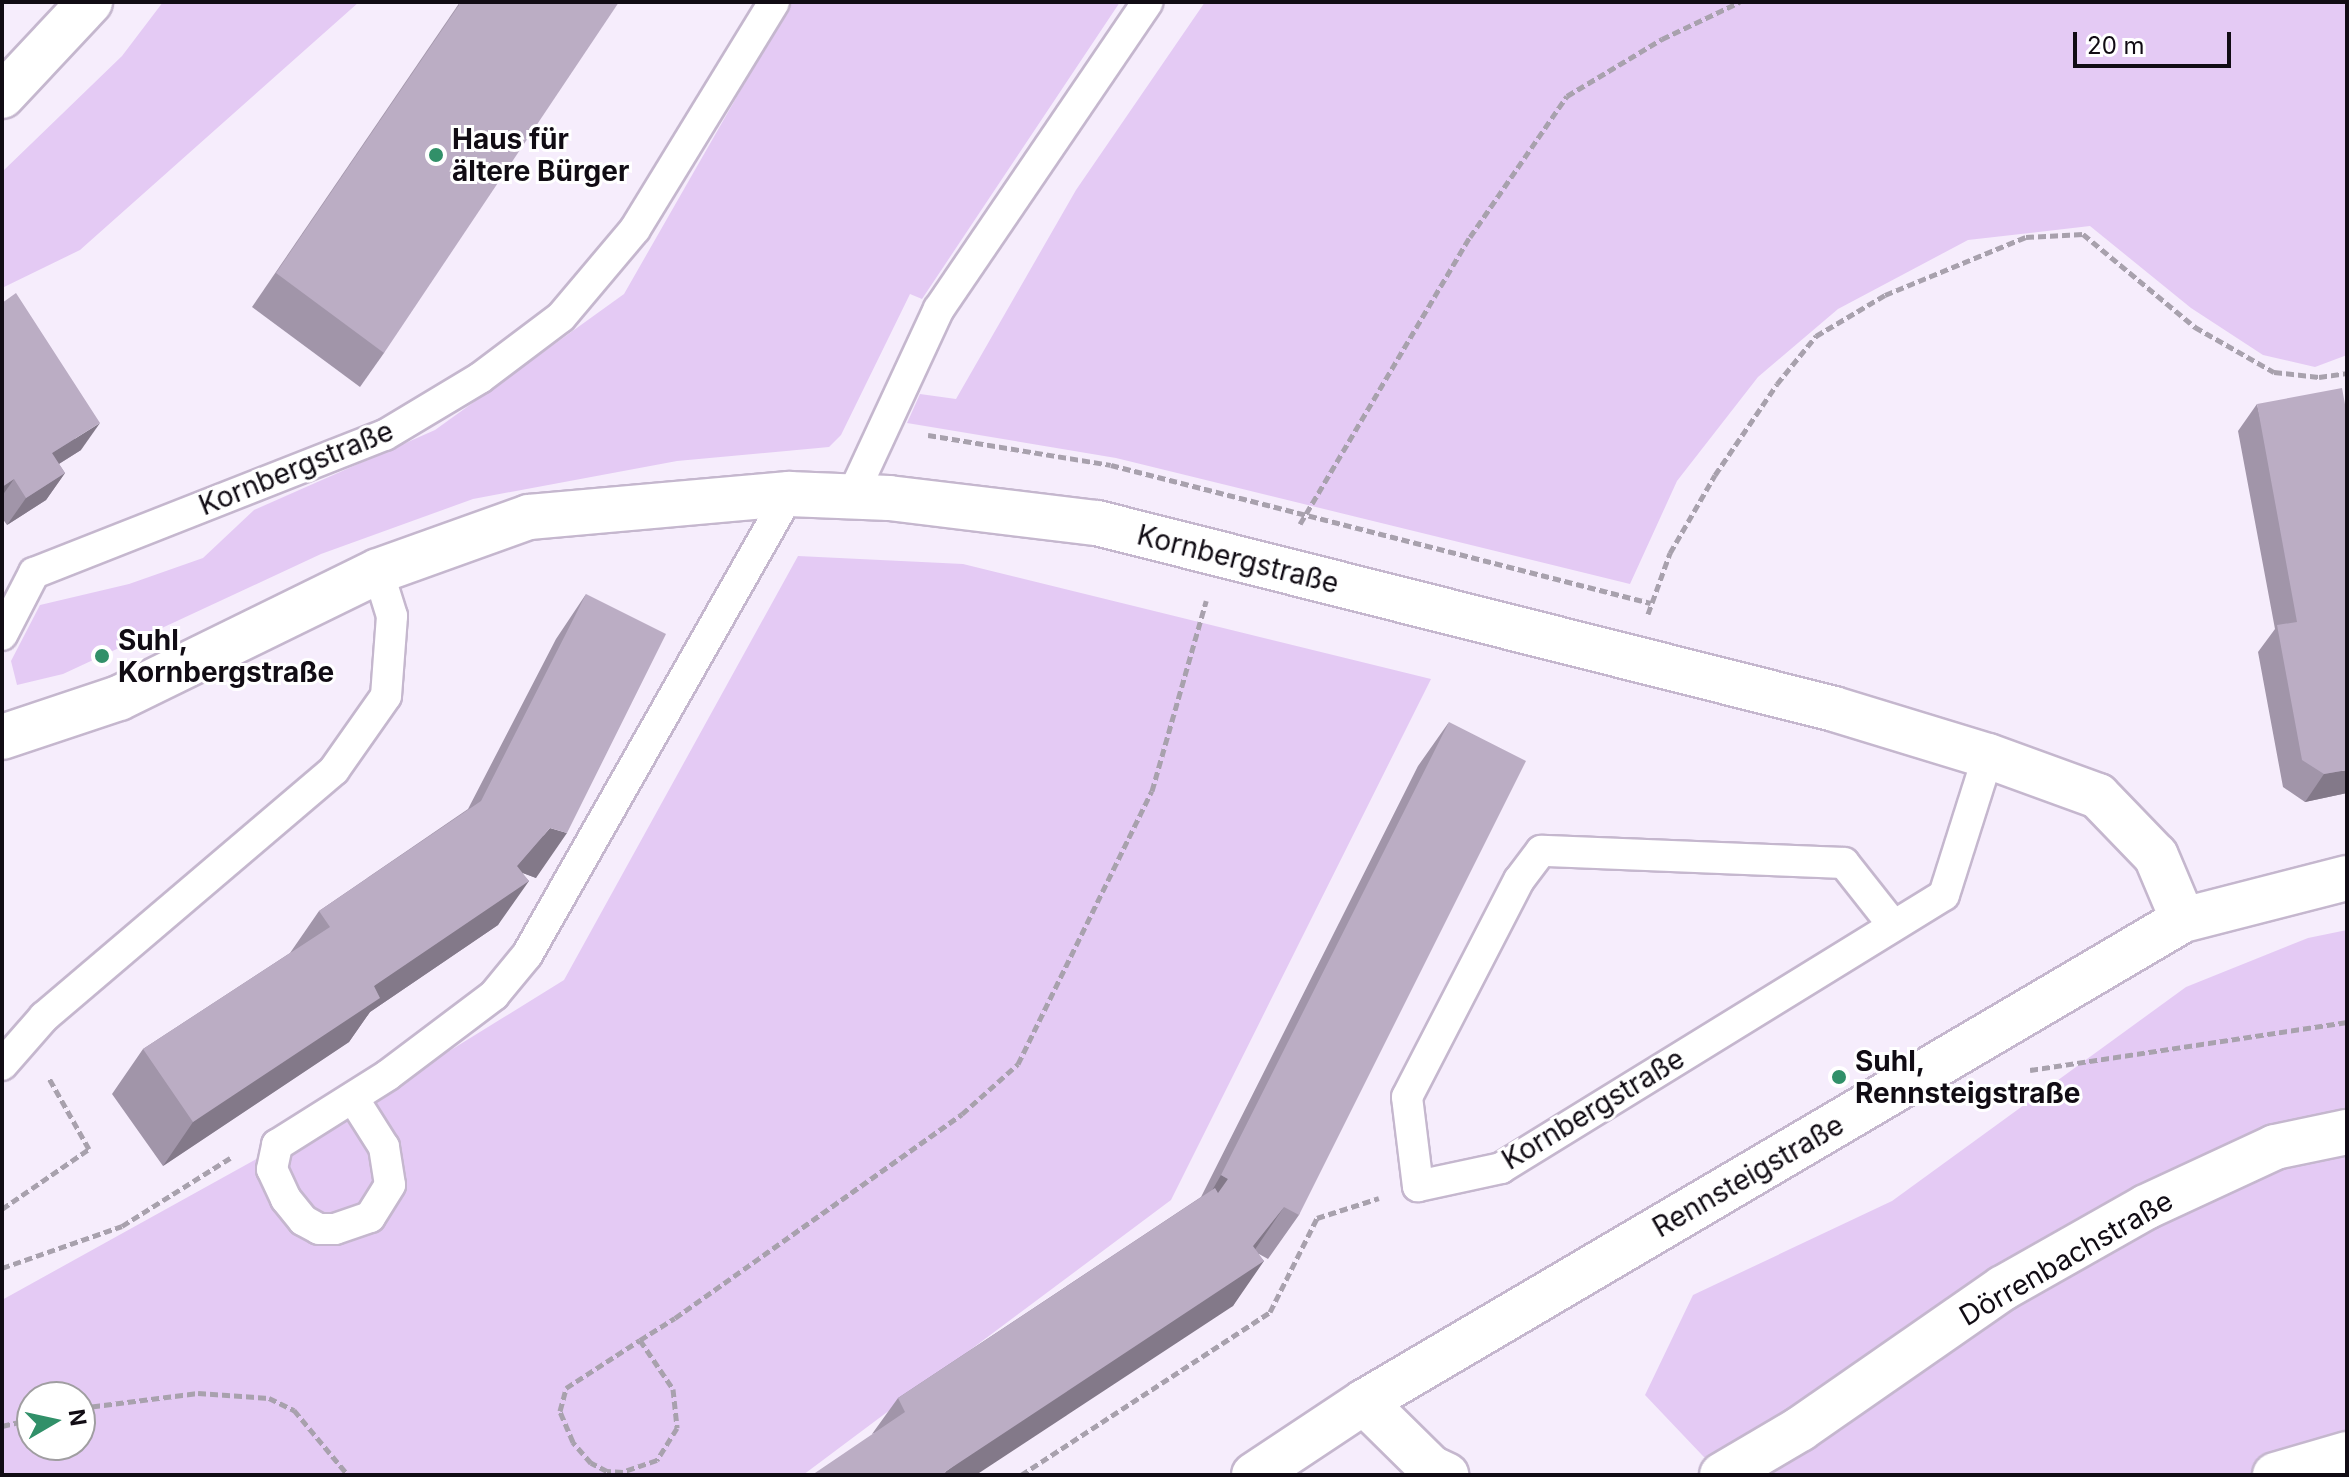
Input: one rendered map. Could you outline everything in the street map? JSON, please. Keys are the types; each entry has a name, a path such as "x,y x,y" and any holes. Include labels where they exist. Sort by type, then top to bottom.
{"street":[{"path":"2,96 90,2"},
{"name":"Kornbergstraße","path":"2,737 119,698 378,571 529,517 789,494 852,496 1097,523 1834,709 1988,756 2098,796 2156,856 2183,920"},
{"name":"Rennsteigstraße","path":"1254,1475 1364,1402 2183,920 2347,878"},
{"name":"Dörrenbachstraße","path":"1722,1475 1800,1429 2003,1288 2146,1207 2275,1147 2347,1132"},
{"path":"1364,1402 1431,1468 1446,1475"},
{"path":"2275,1475 2347,1454"}],"lane":[{"name":"Kornbergstraße","path":"2,635 34,573 385,435 480,378 561,317 635,229 774,2"},
{"path":"852,496 939,309 1148,2"},
{"path":"353,1098 374,1126 390,1167 390,1185 370,1217 335,1229 303,1220 272,1169 277,1145 353,1098 494,995 527,955 789,494"},
{"path":"2,1065 44,1017 334,770 386,696 392,616 378,571"},
{"name":"Kornbergstraße","path":"1418,1186 1501,1168 1944,895 1988,756"},
{"path":"1418,1186 1407,1097 1519,880 1541,851 1844,863 1893,925"}],"path":[{"path":"1285,571 1303,513 1470,237 1567,96 1662,39 1740,2"},
{"path":"1633,659 1670,553 1715,475 1777,384 1816,336 1885,295 2026,237 2083,234 2195,327 2274,372 2319,377 2347,373"},
{"path":"884,431 956,437 1111,465 1651,603"},
{"path":"640,1340 673,1389 677,1428 657,1460 623,1472 607,1471 591,1463 573,1442 560,1411 566,1388 640,1340 962,1114 1018,1064 1152,791 1220,554"},
{"path":"1993,1034 2027,1071 2347,1022"},
{"path":"2,1209 89,1149 49,1083 51,1071"},
{"path":"2,1268 122,1226 235,1155 277,1145"},
{"path":"1021,1475 1270,1312 1317,1218 1418,1186"},
{"path":"96,1406 198,1393 269,1398 294,1410 348,1475"}],"shaded area":[{"path":"163,2 359,2 80,250 2,288 2,172 122,56"},
{"path":"791,2 1120,2 922,299 910,294 841,435 829,447 677,461 473,499 321,554 63,674 17,685 11,661 40,605 129,584 203,558 254,510 435,430 624,294"},
{"path":"1205,2 2347,2 2347,355 2315,367 2263,355 2191,308 2090,226 1968,240 1838,309 1758,377 1677,481 1630,584 1116,458 907,423 920,394 956,399 1076,190"},
{"path":"798,556 963,564 1431,679 1171,1200 803,1475 2,1475 2,1300 433,1061 564,980"},
{"path":"2347,930 2347,1475 1721,1475 1645,1395 1693,1295 1892,1201 2186,987 2308,938"}],"building":[{"name":"Haus für ältere Bürger","path":"461,2 619,2 384,353 276,273"},
{"path":"16,293 100,423 52,453 65,473 26,498 14,479 2,487 2,303"},
{"path":"2342,388 2347,415 2347,770 2324,774 2302,760 2277,625 2297,622 2257,404"},
{"path":"586,594 666,634 567,833 550,828 517,866 529,881 374,986 380,998 193,1122 143,1049 330,927 319,911 481,801"},
{"path":"1449,722 1526,761 1299,1215 1284,1207 1253,1246 1264,1261 945,1472 947,1475 812,1475 905,1412 898,1398 1215,1188 1218,1193 1228,1179 1221,1175"}],"place":[{"name":"Haus für ältere Bürger","path":"436,155"},
{"name":"Suhl, Kornbergstraße","path":"102,656"},
{"name":"Suhl, Rennsteigstraße","path":"1839,1077"}]}
